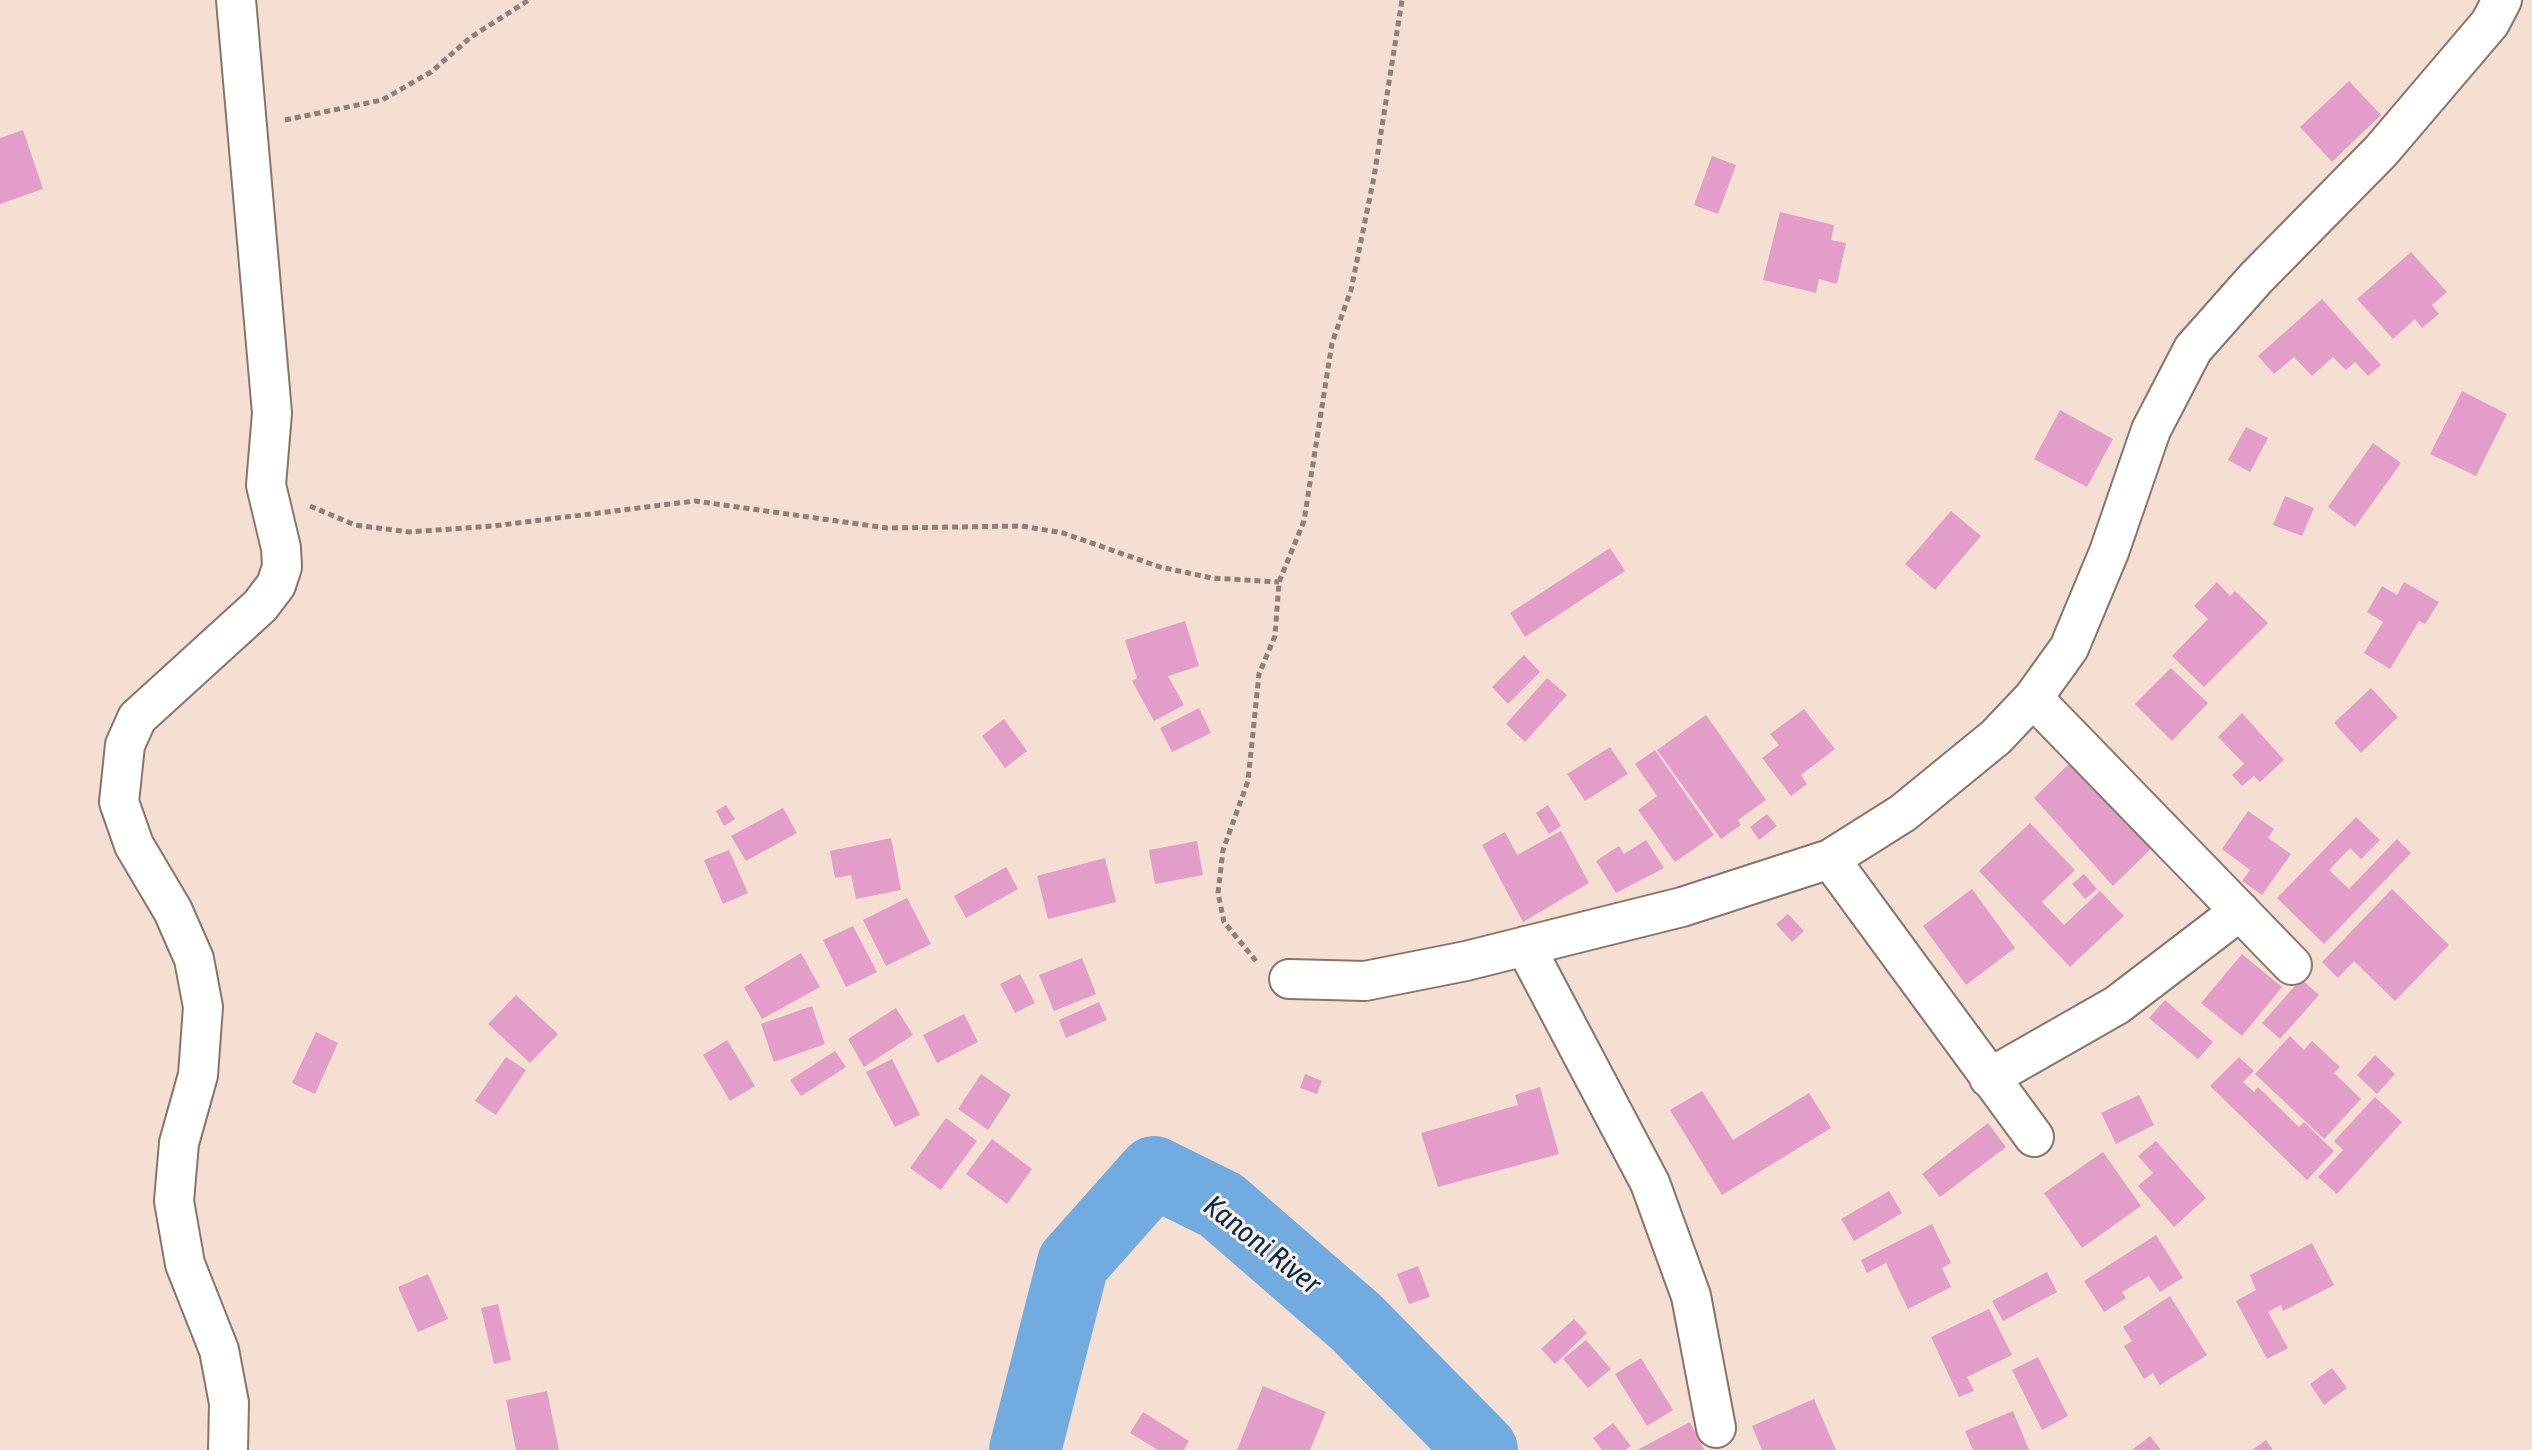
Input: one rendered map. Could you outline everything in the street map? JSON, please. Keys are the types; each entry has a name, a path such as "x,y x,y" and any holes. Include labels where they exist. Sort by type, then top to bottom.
{"street":[{"path":"228,1450 229,1403 219,1350 185,1264 174,1201 179,1143 198,1075 201,995 194,959 173,911 134,845 119,802 125,745 137,718 260,606 276,585 282,567 281,548 266,485 272,413 236,0"},
{"path":"1289,979 1365,981 1682,907 1830,859 1903,813 1996,737 2033,698 2069,648 2109,552 2151,430 2193,349 2256,278 2381,151 2490,23 2502,0"},
{"path":"2033,698 2292,965"},
{"path":"1830,859 2034,1137"},
{"path":"1989,1078 2117,1005 2240,911"},
{"path":"1525,946 1650,1183 1691,1296 1716,1428"}],"path":[{"path":"249,128 382,100 431,72 471,37 529,0"},
{"path":"1289,979 1251,958 1224,922 1218,893 1223,850 1248,781 1259,674 1275,636 1279,582 1304,521 1332,343 1351,290 1374,177 1402,0"},
{"path":"266,485 355,525 409,532 493,526 695,501 887,528 1022,526 1063,533 1160,567 1212,578 1279,582"}],"building":[{"path":"2349,81 2381,115 2332,162 2300,127"},
{"path":"23,130 43,189 0,204 0,138"},
{"path":"1712,156 1736,165 1718,214 1694,205"},
{"path":"1780,212 1834,225 1831,240 1846,243 1837,284 1819,279 1816,293 1763,280"},
{"path":"2411,252 2447,292 2432,305 2439,314 2422,328 2415,319 2393,339 2357,299"},
{"path":"2322,299 2381,365 2368,376 2355,362 2346,370 2333,357 2312,376 2294,357 2274,374 2258,356"},
{"path":"2462,391 2507,414 2476,476 2430,454"},
{"path":"2060,410 2113,439 2087,487 2034,459"},
{"path":"2246,427 2268,438 2250,472 2228,460"},
{"path":"2373,443 2401,463 2355,527 2328,507"},
{"path":"2285,496 2314,508 2302,536 2273,525"},
{"path":"1951,511 1981,536 1935,590 1905,564"},
{"path":"1610,548 1625,571 1525,637 1510,613"},
{"path":"2217,582 2230,596 2235,591 2268,623 2204,687 2172,656 2208,619 2194,606"},
{"path":"2404,582 2439,602 2425,624 2419,621 2390,669 2364,653 2383,622 2367,612 2382,586 2397,595"},
{"path":"1185,621 1199,666 1168,676 1184,705 1154,721 1132,681 1137,678 1125,640"},
{"path":"1524,655 1540,672 1508,704 1492,687"},
{"path":"2171,668 2208,703 2172,741 2135,704"},
{"path":"1547,678 1567,695 1525,742 1506,724"},
{"path":"2371,688 2398,717 2361,753 2334,723"},
{"path":"1199,708 1211,733 1172,752 1160,728"},
{"path":"1804,709 1835,749 1801,775 1807,784 1791,796 1762,758 1779,745 1770,734"},
{"path":"2242,713 2284,760 2260,782 2254,776 2242,786 2232,775 2244,764 2218,737"},
{"path":"1706,715 1766,800 1738,820 1741,825 1721,839 1657,750"},
{"path":"1004,719 1027,751 1005,768 982,736"},
{"path":"1610,747 1628,774 1585,801 1567,774"},
{"path":"1655,750 1714,835 1675,862 1638,810 1657,796 1635,764"},
{"path":"2078,755 2160,840 2113,886 2034,798"},
{"path":"726,805 735,819 724,826 716,811"},
{"path":"1548,805 1561,826 1549,834 1536,813"},
{"path":"783,808 797,833 746,861 731,836"},
{"path":"2248,811 2274,829 2268,838 2291,854 2262,895 2242,881 2250,870 2222,849"},
{"path":"1767,814 1777,826 1759,840 1750,827"},
{"path":"2356,817 2380,840 2361,859 2350,848 2329,870 2349,889 2397,839 2411,853 2324,944 2277,898"},
{"path":"2030,823 2075,870 2042,902 2064,925 2100,891 2124,916 2070,967 1979,871"},
{"path":"1561,831 1589,883 1523,922 1482,845 1505,832 1517,855"},
{"path":"891,838 901,890 856,899 851,875 835,878 830,851"},
{"path":"1646,840 1664,868 1616,893 1596,861 1619,846 1624,854"},
{"path":"1197,841 1203,875 1155,884 1149,850"},
{"path":"729,850 748,893 723,904 704,860"},
{"path":"1105,858 1116,902 1048,919 1037,876"},
{"path":"1006,867 1018,889 966,918 954,896"},
{"path":"2084,874 2097,889 2085,899 2072,884"},
{"path":"1972,889 2015,948 1966,985 1923,926"},
{"path":"2392,889 2449,945 2395,1001 2354,961 2338,978 2322,962"},
{"path":"907,898 931,944 886,966 863,920"},
{"path":"1788,914 1804,931 1792,942 1776,924"},
{"path":"853,926 877,972 846,987 823,940"},
{"path":"801,953 820,987 762,1019 744,987"},
{"path":"2242,954 2282,987 2242,1036 2201,1003"},
{"path":"1082,958 1096,994 1054,1011 1039,975"},
{"path":"1020,974 1035,1003 1015,1013 1000,984"},
{"path":"2301,979 2319,995 2280,1039 2262,1023"},
{"path":"516,995 558,1034 530,1063 488,1024"},
{"path":"2165,1000 2213,1042 2198,1059 2149,1018"},
{"path":"1099,1002 1107,1020 1066,1038 1059,1020"},
{"path":"812,1006 825,1044 774,1062 761,1024"},
{"path":"896,1008 913,1035 864,1067 848,1039"},
{"path":"964,1014 978,1042 937,1063 923,1035"},
{"path":"316,1032 338,1043 315,1094 292,1083"},
{"path":"2290,1036 2304,1050 2312,1041 2340,1067 2334,1073 2361,1099 2324,1139 2255,1074"},
{"path":"727,1040 755,1086 730,1101 703,1055"},
{"path":"835,1051 846,1067 801,1096 790,1080"},
{"path":"2375,1055 2395,1074 2377,1094 2357,1075"},
{"path":"506,1057 526,1070 496,1115 475,1101"},
{"path":"2239,1057 2254,1071 2243,1082 2254,1092 2258,1087 2299,1127 2304,1122 2334,1151 2307,1180 2210,1086"},
{"path":"892,1059 920,1115 895,1127 866,1072"},
{"path":"981,1074 1011,1095 988,1130 958,1109"},
{"path":"1305,1074 1322,1081 1317,1094 1300,1088"},
{"path":"1540,1087 1559,1154 1438,1187 1421,1133 1518,1105 1515,1095"},
{"path":"1702,1091 1733,1140 1809,1093 1831,1128 1722,1195 1670,1110"},
{"path":"2139,1095 2154,1125 2116,1144 2101,1113"},
{"path":"2375,1097 2402,1122 2337,1194 2318,1177 2343,1150 2334,1141"},
{"path":"946,1118 977,1141 941,1190 910,1168"},
{"path":"1988,1123 2006,1147 1940,1197 1922,1174"},
{"path":"992,1139 1032,1169 1007,1204 966,1174"},
{"path":"2156,1141 2206,1198 2174,1227 2138,1186 2153,1173 2138,1156"},
{"path":"2103,1152 2141,1206 2082,1248 2044,1193"},
{"path":"1889,1191 1902,1213 1854,1241 1841,1219"},
{"path":"1932,1224 1951,1263 1942,1268 1951,1287 1908,1309 1886,1263 1867,1273 1861,1260"},
{"path":"2156,1235 2183,1278 2160,1292 2149,1276 2122,1292 2126,1298 2104,1312 2084,1281"},
{"path":"2312,1243 2334,1285 2283,1311 2281,1305 2268,1312 2288,1348 2267,1359 2236,1301 2256,1290 2250,1275"},
{"path":"1418,1266 1430,1297 1409,1304 1397,1274"},
{"path":"2047,1272 2057,1292 2003,1321 1992,1301"},
{"path":"428,1274 448,1319 418,1332 398,1287"},
{"path":"2170,1296 2207,1355 2160,1385 2153,1373 2144,1379 2124,1346 2132,1341 2123,1327"},
{"path":"498,1304 511,1360 494,1364 481,1308"},
{"path":"1989,1309 2012,1355 1967,1377 1974,1391 1959,1397 1931,1337"},
{"path":"1574,1319 1587,1333 1555,1364 1541,1349"},
{"path":"1586,1340 1611,1369 1588,1388 1563,1359"},
{"path":"2038,1357 2068,1416 2042,1430 2012,1370"},
{"path":"1641,1358 1673,1410 1647,1426 1615,1374"},
{"path":"2332,1368 2347,1388 2324,1405 2310,1384"},
{"path":"1263,1386 1326,1412 1310,1450 1237,1450"},
{"path":"547,1391 559,1450 516,1450 506,1400"},
{"path":"1814,1399 1836,1450 1762,1450 1752,1426"},
{"path":"2013,1411 2029,1450 1973,1450 1965,1431"},
{"path":"1143,1412 1189,1441 1184,1450 1158,1450 1130,1433"},
{"path":"1690,1422 1704,1450 1637,1450"},
{"path":"1613,1423 1631,1446 1625,1450 1602,1450 1593,1438"},
{"path":"2150,1436 2161,1450 2132,1450"},
{"path":"2266,1440 2273,1450 2252,1450"}],"waterway":[{"name":"Kanoni River","path":"1025,1450 1073,1263 1154,1172 1221,1205 1356,1322 1482,1450"}]}
